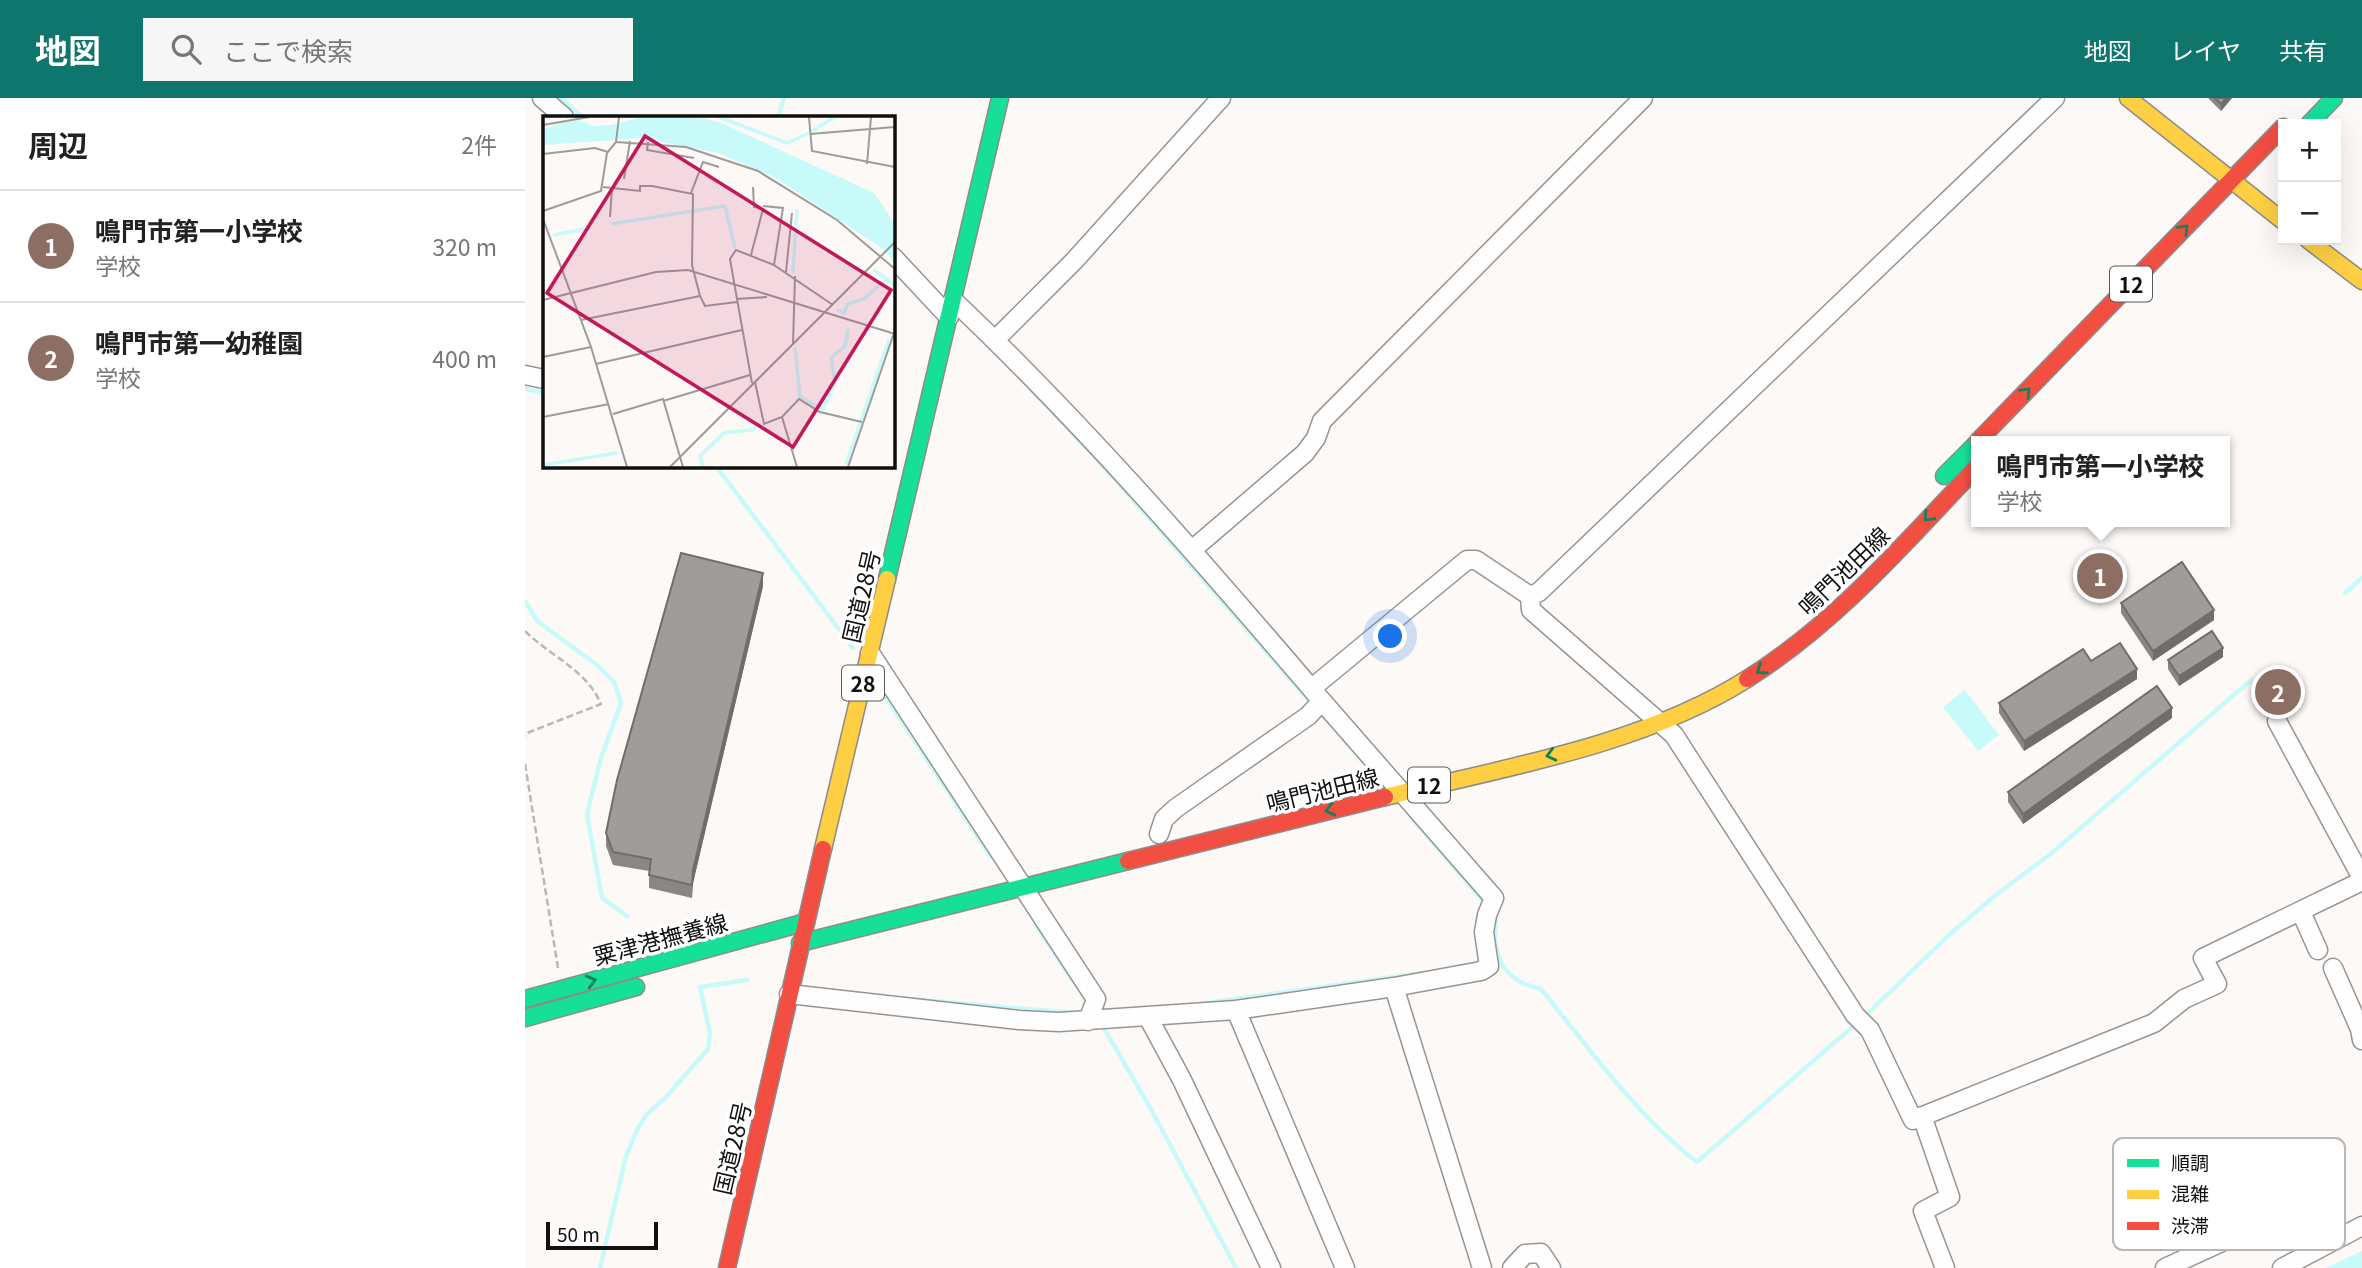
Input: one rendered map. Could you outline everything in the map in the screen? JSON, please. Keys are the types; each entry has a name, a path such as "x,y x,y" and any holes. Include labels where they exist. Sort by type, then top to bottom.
{"main road":[{"name":"国道28号","path":"727,1268 789,994 793,944 813,921 870,653 999,98"},
{"path":"2127,98 2236,191 2278,218"},
{"path":"2314,119 2334,98"},
{"name":"12","path":"1983,436 2236,191 2278,135"},
{"name":"12","path":"2236,191 2259,175"},
{"path":"2315,245 2362,281"},
{"name":"12","path":"1930,491 1971,448"},
{"name":"鳴門池田線","path":"1622,718 1655,712 1691,711 1745,681 1798,644 1857,591 1971,473"},
{"name":"鳴門池田線","path":"793,944 1605,742 1655,712"},
{"name":"粟津港撫養線","path":"525,999 813,921"},
{"name":"粟津港撫養線","path":"525,1018 656,982"}],"street":[{"path":"542,98 563,116"},
{"path":"1000,344 1221,98"},
{"path":"1192,550 1305,453 1316,438 1322,421 1643,98"},
{"path":"1530,596 1539,592 1667,471 2055,98"},
{"path":"789,994 1019,1020 1089,1020 1236,1010 1394,987 1481,971 1489,966 1484,932 1494,898 1388,777 1315,702 1192,550 1000,344 951,309 894,258"},
{"path":"525,375 543,379"},
{"path":"1159,834 1164,820 1176,808 1315,702 1467,560 1476,560 1530,596"},
{"path":"1530,596 1531,610 1655,712 1674,735 1855,1015 1870,1030 1913,1120 2154,1023 2184,999 2217,984 2203,958 2362,880 2277,721"},
{"path":"870,653 1096,999 1089,1020"},
{"path":"2301,912 2318,950"},
{"path":"2333,968 2360,1029 2362,1040"},
{"path":"1394,987 1482,1268"},
{"path":"1236,1010 1345,1268"},
{"path":"1148,1017 1182,1080 1271,1268"},
{"path":"1922,1116 1950,1197 1923,1211 1945,1268"},
{"path":"2345,1235 2362,1226"},
{"path":"2165,1268 2204,1250"},
{"path":"2282,1268 2316,1250"},
{"path":"1512,1268 1525,1254 1541,1252 1551,1268"}],"path":[{"path":"525,631 572,666 596,693 601,704 525,736"},
{"path":"525,764 562,989"}],"water":[{"path":"1965,690 1999,735 1978,751 1943,707"},
{"path":"2362,1251 2362,1268 2325,1268"}],"building":[{"path":"2215,98 2226,98 2221,104"},
{"path":"681,553 763,573 693,870 692,885 649,875 651,859 613,852 606,833 617,780"},
{"path":"2182,562 2214,610 2153,651 2121,603"},
{"path":"2212,631 2223,648 2179,676 2168,660"},
{"path":"2120,643 2137,669 2024,741 1999,703 2083,649 2091,661"},
{"path":"2157,686 2172,708 2023,814 2008,792"}],"waterway":[{"path":"561,98 581,116"},
{"path":"778,116 784,98"},
{"path":"525,389 543,393"},
{"path":"1032,390 1116,480 1313,705"},
{"path":"717,467 853,648"},
{"path":"2345,593 2362,578"},
{"path":"525,601 537,621 597,665 614,682 621,703 601,758 587,814 602,898 627,916"},
{"path":"1864,1017 1951,933 2053,852 2251,680"},
{"path":"878,685 991,857"},
{"path":"1319,711 1367,766"},
{"path":"1411,817 1485,903"},
{"path":"1493,913 1495,940 1503,967 1515,979 1541,989 1634,1103 1697,1162 1857,1023"},
{"path":"1035,924 1086,1000"},
{"path":"1199,1004 1423,973"},
{"path":"600,1268 626,1156 638,1128 646,1115 666,1097 708,1049 710,1033 700,987 747,980"},
{"path":"898,998 1074,1013"},
{"path":"1105,1030 1152,1111 1236,1268"}],"traffic: fast":[{"path":"887,579 1000,98"},
{"path":"2314,119 2334,98"},
{"path":"1944,476 1971,449"},
{"path":"800,943 1128,861"},
{"path":"525,999 806,922"},
{"path":"525,1018 636,987"}],"traffic: slow":[{"path":"2128,98 2278,217"},
{"path":"2315,245 2362,281"},
{"path":"823,849 887,579"},
{"path":"1385,797 1524,764 1618,738 1706,702 1747,679"}],"traffic: jam":[{"path":"1983,436 2278,132"},
{"path":"1747,679 1840,608 1971,473"},
{"path":"1128,861 1385,797"},
{"path":"727,1268 823,849"}],"place":[{"name":"鳴門市第一小学校","path":"2100,576"},
{"name":"鳴門市第一幼稚園","path":"2278,692"}]}
